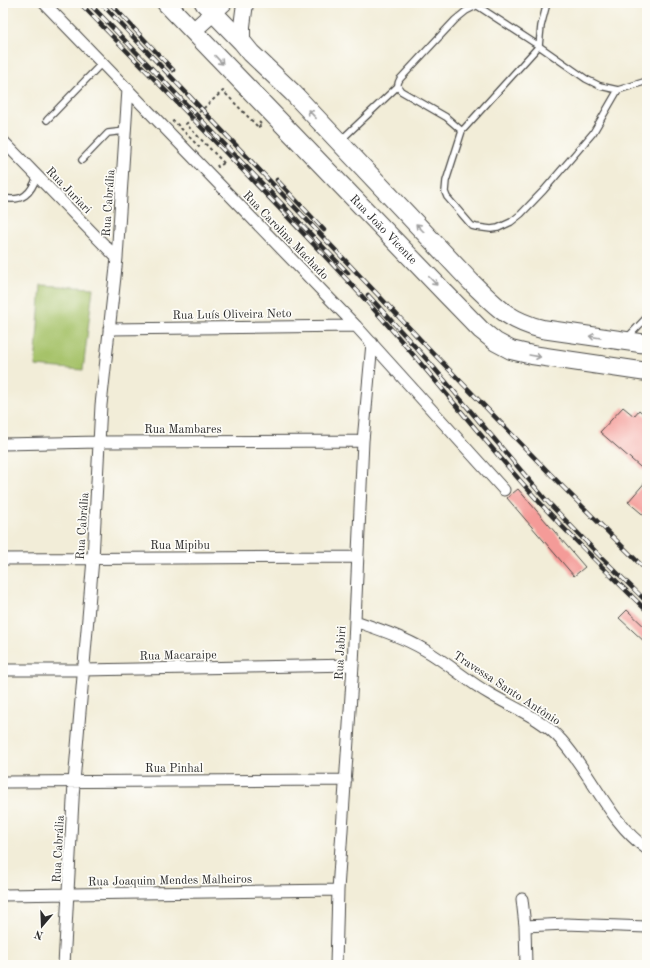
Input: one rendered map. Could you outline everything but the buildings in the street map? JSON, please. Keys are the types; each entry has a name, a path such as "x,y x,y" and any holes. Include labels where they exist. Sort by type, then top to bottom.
{"main road":[{"name":"Rua João Vicente","path":"166,3 481,330 496,342 512,350 532,355 647,372"},
{"path":"242,42 242,26 245,3"},
{"path":"193,31 214,6 251,53 293,93 338,143 471,282 502,312 527,325 542,329 647,344"},
{"path":"318,162 338,143"},
{"path":"447,295 471,282"},
{"path":"610,367 619,341"}],"street":[{"name":"Rua Carolina Machado","path":"44,3 356,326 504,490"},
{"name":"Rua Cabrália","path":"64,965 74,782 93,559 101,405 117,258 128,89"},
{"name":"Rua Juriari","path":"3,141 117,258"},
{"name":"Rua Luís Oliveira Neto","path":"109,329 356,326"},
{"name":"Rua Jabiri","path":"336,965 338,890 353,665 363,441 372,344"},
{"name":"Rua Mambares","path":"3,444 363,441"},
{"name":"Rua Mipibu","path":"3,559 358,557"},
{"name":"Travessa Santo Antônio","path":"355,621 425,650 489,694 543,724 560,737 575,755 606,804 621,824 647,849"},
{"name":"Rua Macaraipe","path":"3,670 353,665"},
{"name":"Rua Pinhal","path":"3,782 346,780"},
{"name":"Rua Joaquim Mendes Malheiros","path":"3,895 338,890"},
{"path":"522,899 525,926 526,965"},
{"path":"525,926 566,924 647,927"}],"lane":[{"path":"547,3 541,26 539,46 462,131 446,181 446,195 467,221 472,226 491,229 498,228 511,222 521,214 593,133 618,90"},
{"path":"338,143 397,87 400,79 455,20 466,10 479,4 586,79 600,86 618,90 647,81"},
{"path":"46,120 103,63"},
{"path":"397,87 401,91 446,117 462,131"},
{"path":"82,160 108,133 125,131"},
{"path":"3,198 19,198 27,195 33,187 37,176"},
{"path":"619,341 647,317"}],"path":[{"path":"224,163 186,124 223,91 258,127"}],"green space":[{"path":"41,285 93,288 83,370 35,366"}],"railway":[{"path":"80,3 327,258 407,347 495,452 541,504 647,611"},
{"path":"89,3 348,273"},
{"path":"101,3 435,355 647,571"},
{"path":"110,3 173,70"},
{"path":"277,180 324,230"},
{"path":"368,295 429,362 546,500 647,602"}]}
